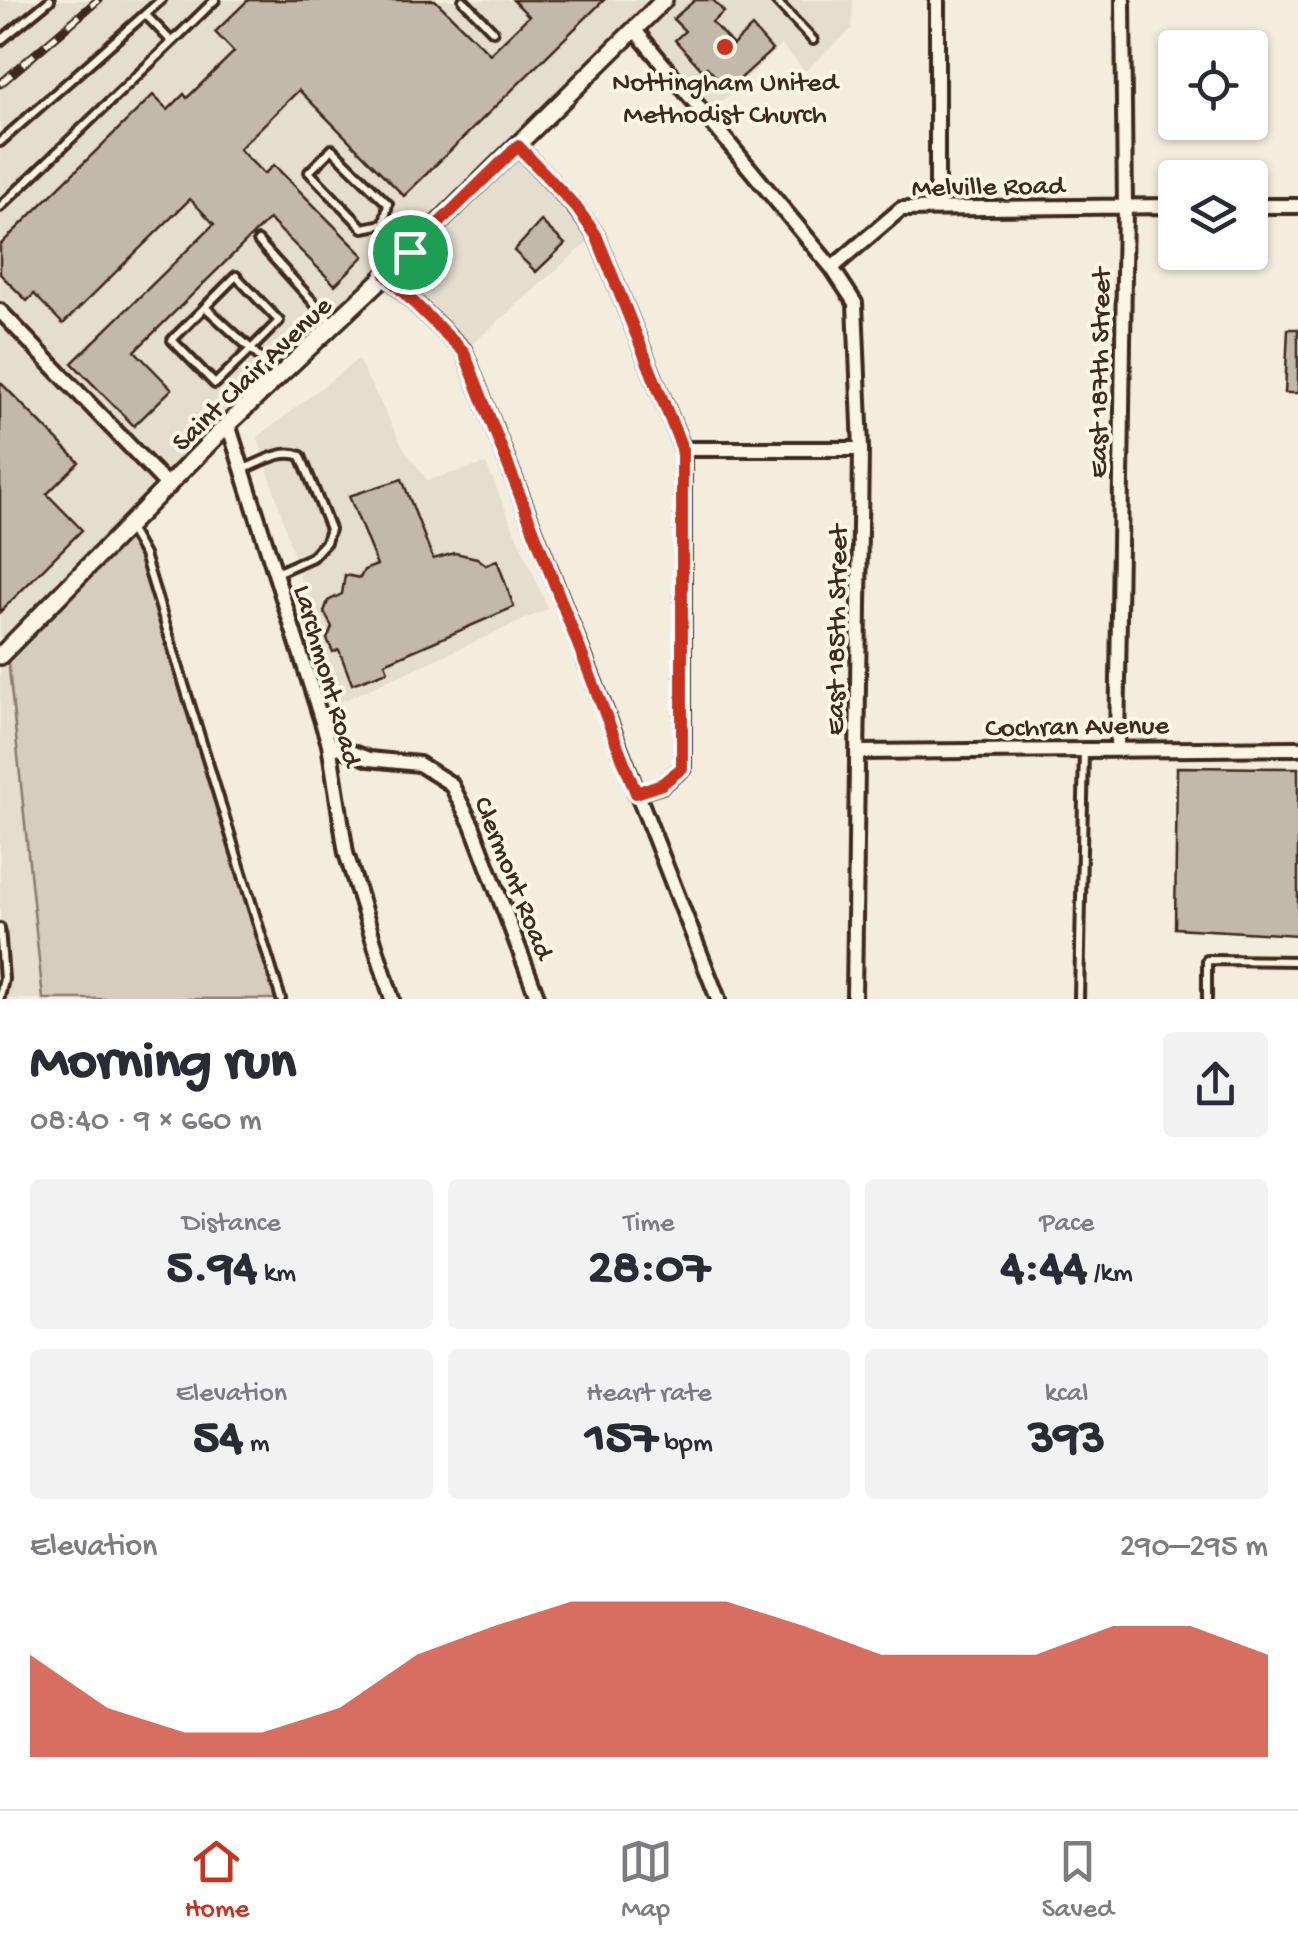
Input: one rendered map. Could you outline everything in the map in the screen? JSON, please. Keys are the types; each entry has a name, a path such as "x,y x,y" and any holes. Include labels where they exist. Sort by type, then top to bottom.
{"street":[{"name":"Saint Clair Avenue","path":"0,656 228,424 410,252 664,0"},
{"path":"936,0 936,209"},
{"name":"East 187th Street","path":"1117,748 1125,206 1123,0"},
{"path":"634,30 832,268"},
{"path":"518,146 576,207 596,235 682,448 682,768 662,784 636,793"},
{"name":"Melville Road","path":"832,268 901,209 1158,206"},
{"path":"1268,206 1298,206"},
{"name":"East 185th Street","path":"832,268 855,303 861,448 854,999"},
{"path":"386,275 464,352 718,999"},
{"path":"0,311 169,487"},
{"name":"Larchmont Road","path":"228,424 329,744 346,853 392,999"},
{"path":"682,448 861,448"},
{"name":"Clermont Road","path":"329,744 370,759 419,764 451,784 472,824 538,999"},
{"name":"Cochran Avenue","path":"857,752 1298,748"}],"lane":[{"path":"0,41 50,0"},
{"path":"0,142 161,0"},
{"path":"0,207 215,0"},
{"path":"462,0 493,32"},
{"path":"775,0 813,40"},
{"path":"145,14 172,42"},
{"path":"332,149 388,204 384,224 364,228 308,172 332,149"},
{"path":"384,224 410,252"},
{"path":"258,241 334,324"},
{"path":"236,276 279,321 251,350 215,384 172,340 236,276"},
{"path":"206,307 279,376"},
{"path":"242,470 276,456 294,452 301,456 330,528 326,542 312,557 275,573"},
{"path":"129,528 144,556 280,999"},
{"path":"1080,999 1084,748"},
{"path":"0,928 4,979 0,997"},
{"path":"1207,999 1208,960 1298,961"}],"shaded area":[{"path":"0,0 853,0 852,29 805,71 781,45 706,117 634,30 518,146 596,235 464,351 387,275 7,649 43,999 0,999"},
{"path":"358,359 402,445 427,480 486,464 548,609 338,703 258,437"},
{"path":"129,528 144,555 281,999 43,999 7,649"}],"building":[{"path":"248,0 435,0 490,54 529,16 513,0 604,0 404,196 299,90 239,149 264,174 274,165 364,256 335,285 269,219 135,351 172,389 134,426 72,363 214,224 190,199 63,324 34,294 27,301 0,274 0,245 153,95 168,110 184,94 187,98 234,52 215,32"},
{"name":"Nottingham United Methodist Church","path":"695,0 713,0 724,12 712,22 733,45 752,27 772,50 728,90 707,67 703,71 675,40 685,31 673,19"},
{"path":"541,221 565,244 536,272 514,251"},
{"path":"1288,329 1298,329 1298,393 1285,393"},
{"path":"0,382 79,462 47,494 82,530 0,612"},
{"path":"402,479 433,559 455,553 477,558 486,565 497,560 514,607 385,663 388,671 352,684 339,650 333,652 327,639 332,627 324,612 328,601 342,594 345,575 360,578 364,570 377,565 349,496"},
{"path":"1177,767 1298,768 1298,935 1175,928"}],"railway":[{"path":"0,84 98,0"}],"place":[{"name":"Nottingham United Methodist Church","path":"725,47"}],"route":[{"path":"518,146 576,207 596,235 682,448 682,768 662,784 636,793 464,352 386,275 410,252 518,146"}]}
